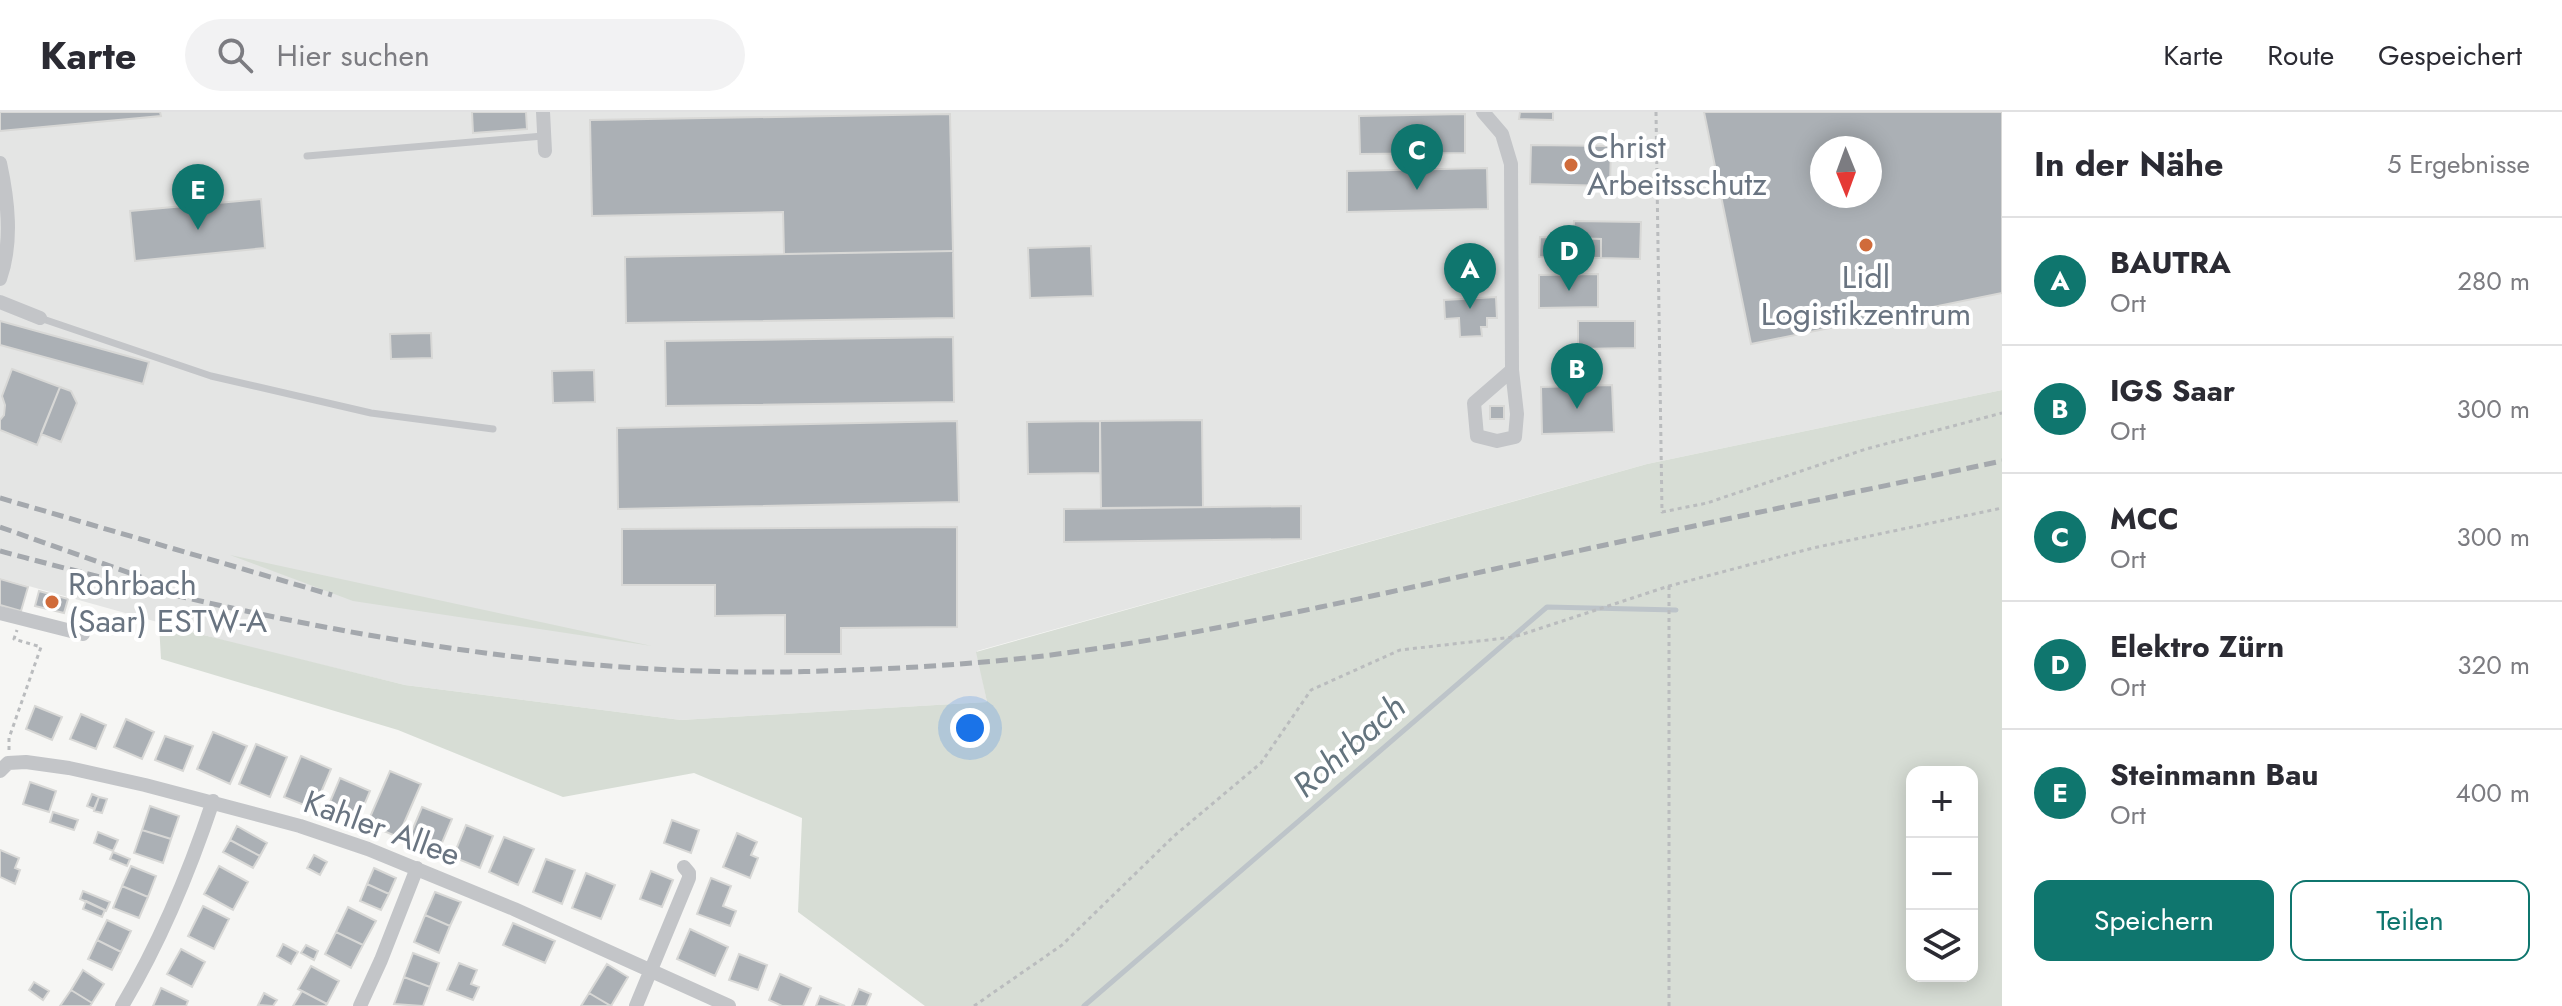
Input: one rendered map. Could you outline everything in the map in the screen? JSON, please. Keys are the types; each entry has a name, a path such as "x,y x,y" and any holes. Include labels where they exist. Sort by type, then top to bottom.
{"street":[{"path":"543,112 544,143"},
{"path":"1483,112 1502,134 1511,164 1512,370 1517,414 1515,437 1497,441 1477,436 1474,403 1512,370"},
{"path":"0,163 8,211 0,279"},
{"path":"0,302 40,318"},
{"path":"0,613 83,634"},
{"name":"Kahler Allee","path":"4,767 26,762 69,768 213,801 300,826 417,868 729,1006"},
{"path":"122,1006 142,973 179,896 213,801"},
{"path":"636,1006 689,878 684,867"},
{"path":"360,1006 417,868"}],"lane":[{"path":"307,156 544,143"},
{"path":"40,318 211,376 371,413 493,429"}],"path":[{"path":"1656,112 1662,512 1707,503 1866,449 2002,413"},
{"path":"974,1006 1062,945 1174,836 1261,763 1311,690 1400,650 1514,637 1669,586 1813,548 2002,508"},
{"path":"1669,586 1669,1006"},
{"path":"4,767 9,738 41,647 14,639 20,619"}],"shaded area":[{"path":"0,112 2002,112 2002,390 1647,464 977,651 987,702 681,720 405,685 236,644 0,578"},
{"path":"2002,390 2002,1006 925,1006 798,912 802,818 694,773 563,797 398,730 161,659 159,624 405,685 681,720 987,702 976,652 1647,464"},
{"path":"230,555 652,646 353,601"}],"building":[{"path":"0,112 160,112 161,116 0,131"},
{"path":"472,112 526,112 527,129 473,133"},
{"path":"1520,112 1553,112 1553,120 1519,119"},
{"name":"Lidl Logistikzentrum","path":"1704,112 2002,112 2002,293 1751,344"},
{"path":"950,114 953,251 784,254 783,212 592,216 590,120"},
{"path":"1465,114 1465,153 1360,154 1359,116"},
{"name":"Christ Arbeitsschutz","path":"1531,145 1611,146 1610,186 1530,184"},
{"path":"1487,168 1488,209 1347,212 1347,171"},
{"path":"261,199 265,248 135,261 130,211"},
{"path":"1574,221 1641,222 1640,259 1601,258 1601,239 1573,238"},
{"path":"1540,237 1601,239 1601,258 1539,257"},
{"path":"1091,246 1093,296 1030,298 1028,248"},
{"path":"953,251 954,318 626,323 625,257"},
{"path":"1598,274 1598,307 1539,308 1539,275"},
{"path":"1496,297 1497,318 1487,318 1487,327 1481,327 1482,336 1460,337 1459,318 1445,319 1444,300"},
{"path":"0,321 149,362 143,384 0,345"},
{"path":"1578,321 1635,321 1635,348 1578,349"},
{"path":"431,333 432,358 391,359 390,334"},
{"path":"953,337 954,402 666,406 665,341"},
{"path":"12,369 60,387 37,445 0,430 5,405 2,396"},
{"path":"594,370 595,402 553,403 552,371"},
{"path":"1612,385 1614,432 1542,434 1541,387"},
{"path":"60,387 71,391 77,403 61,442 41,434"},
{"path":"1490,406 1504,406 1504,419 1490,419"},
{"path":"1202,420 1203,507 1101,508 1100,421"},
{"path":"957,421 959,502 618,509 617,428"},
{"path":"1100,421 1100,473 1028,474 1027,422"},
{"path":"1301,506 1301,539 1064,542 1064,509"},
{"path":"957,527 957,627 841,628 841,654 785,654 785,615 715,616 715,585 622,585 622,529"},
{"path":"0,579 28,587 21,611 0,605"},
{"name":"Rohrbach (Saar) ESTW-A","path":"39,591 68,599 64,613 35,606"},
{"path":"35,706 62,717 52,740 26,729"},
{"path":"81,714 106,725 96,749 70,739"},
{"path":"126,719 154,732 142,759 114,747"},
{"path":"213,732 247,746 230,784 197,769"},
{"path":"165,736 193,746 183,771 155,760"},
{"path":"256,744 287,757 270,797 239,784"},
{"path":"301,756 331,769 314,809 284,797"},
{"path":"390,771 421,784 398,837 367,824"},
{"path":"340,778 370,791 357,822 327,809"},
{"path":"30,782 56,791 49,812 23,804"},
{"path":"92,794 99,797 94,809 87,806"},
{"path":"99,797 107,799 102,813 94,811"},
{"path":"150,806 179,816 171,839 142,830"},
{"path":"422,807 452,819 439,850 409,838"},
{"path":"53,812 78,820 74,830 50,822"},
{"path":"672,820 699,830 691,853 664,843"},
{"path":"466,825 493,836 480,868 453,857"},
{"path":"237,826 267,843 260,856 230,840"},
{"path":"142,830 171,839 163,863 134,853"},
{"path":"98,832 118,840 113,851 94,843"},
{"path":"737,833 757,842 751,855 758,858 750,878 723,867"},
{"path":"504,837 534,849 518,885 489,872"},
{"path":"230,840 260,856 253,868 223,852"},
{"path":"0,850 19,858 15,868 20,870 15,884 0,877"},
{"path":"113,852 130,859 127,866 110,859"},
{"path":"314,855 327,862 320,875 307,868"},
{"path":"546,859 575,870 562,904 533,892"},
{"path":"131,866 156,876 148,897 122,886"},
{"path":"219,866 248,882 233,910 204,894"},
{"path":"374,868 396,878 389,894 367,884"},
{"path":"651,871 673,880 662,907 640,899"},
{"path":"586,873 615,885 601,919 572,908"},
{"path":"711,878 731,886 723,906 736,911 730,926 697,914"},
{"path":"367,884 389,894 381,910 360,901"},
{"path":"122,886 148,897 139,918 113,908"},
{"path":"83,891 110,902 106,911 80,899"},
{"path":"435,892 461,902 450,926 425,915"},
{"path":"86,901 105,910 102,917 83,909"},
{"path":"203,906 229,919 214,949 188,936"},
{"path":"348,907 376,921 363,945 336,932"},
{"path":"425,915 450,926 439,953 414,942"},
{"path":"107,920 131,931 121,952 97,940"},
{"path":"513,923 555,941 545,963 503,945"},
{"path":"690,929 728,947 715,976 677,959"},
{"path":"336,932 363,945 351,968 325,954"},
{"path":"97,940 121,952 112,970 88,959"},
{"path":"283,944 298,952 291,964 277,956"},
{"path":"306,945 318,951 314,960 301,953"},
{"path":"181,949 205,962 192,987 167,974"},
{"path":"413,953 439,963 430,987 404,977"},
{"path":"739,954 767,965 758,990 729,980"},
{"path":"459,963 477,970 471,984 479,987 473,1000 447,990"},
{"path":"607,964 628,977 611,1006 589,993"},
{"path":"311,966 339,981 327,1004 298,989"},
{"path":"83,970 104,984 92,1003 71,990"},
{"path":"780,974 811,988 803,1006 782,1006 769,1000"},
{"path":"404,977 430,987 423,1006 394,1004"},
{"path":"34,982 49,991 43,1000 29,990"},
{"path":"161,988 188,1001 186,1006 153,1006"},
{"path":"859,989 871,994 866,1006 852,1006"},
{"path":"71,990 92,1003 90,1006 60,1006"},
{"path":"302,991 327,1004 293,1006"},
{"path":"264,993 277,1000 273,1006 258,1005"},
{"path":"589,993 611,1006 581,1006"},
{"path":"820,996 845,1006 816,1006"}],"waterway":[{"name":"Rohrbach","path":"1084,1006 1547,607 1676,610"}],"railway":[{"path":"0,551 291,620 487,653 586,664 685,670 785,672 885,669 1051,655 1229,626 2002,461"},
{"path":"0,498 332,595"},
{"path":"0,527 141,577"}],"place":[{"name":"Christ Arbeitsschutz","path":"1571,165"},
{"name":"MCC","path":"1417,190"},
{"name":"Steinmann Bau","path":"198,230"},
{"name":"Lidl Logistikzentrum","path":"1866,245"},
{"name":"Elektro Zürn","path":"1569,291"},
{"name":"BAUTRA","path":"1470,309"},
{"name":"IGS Saar","path":"1577,409"},
{"name":"Rohrbach (Saar) ESTW-A","path":"52,602"}]}
